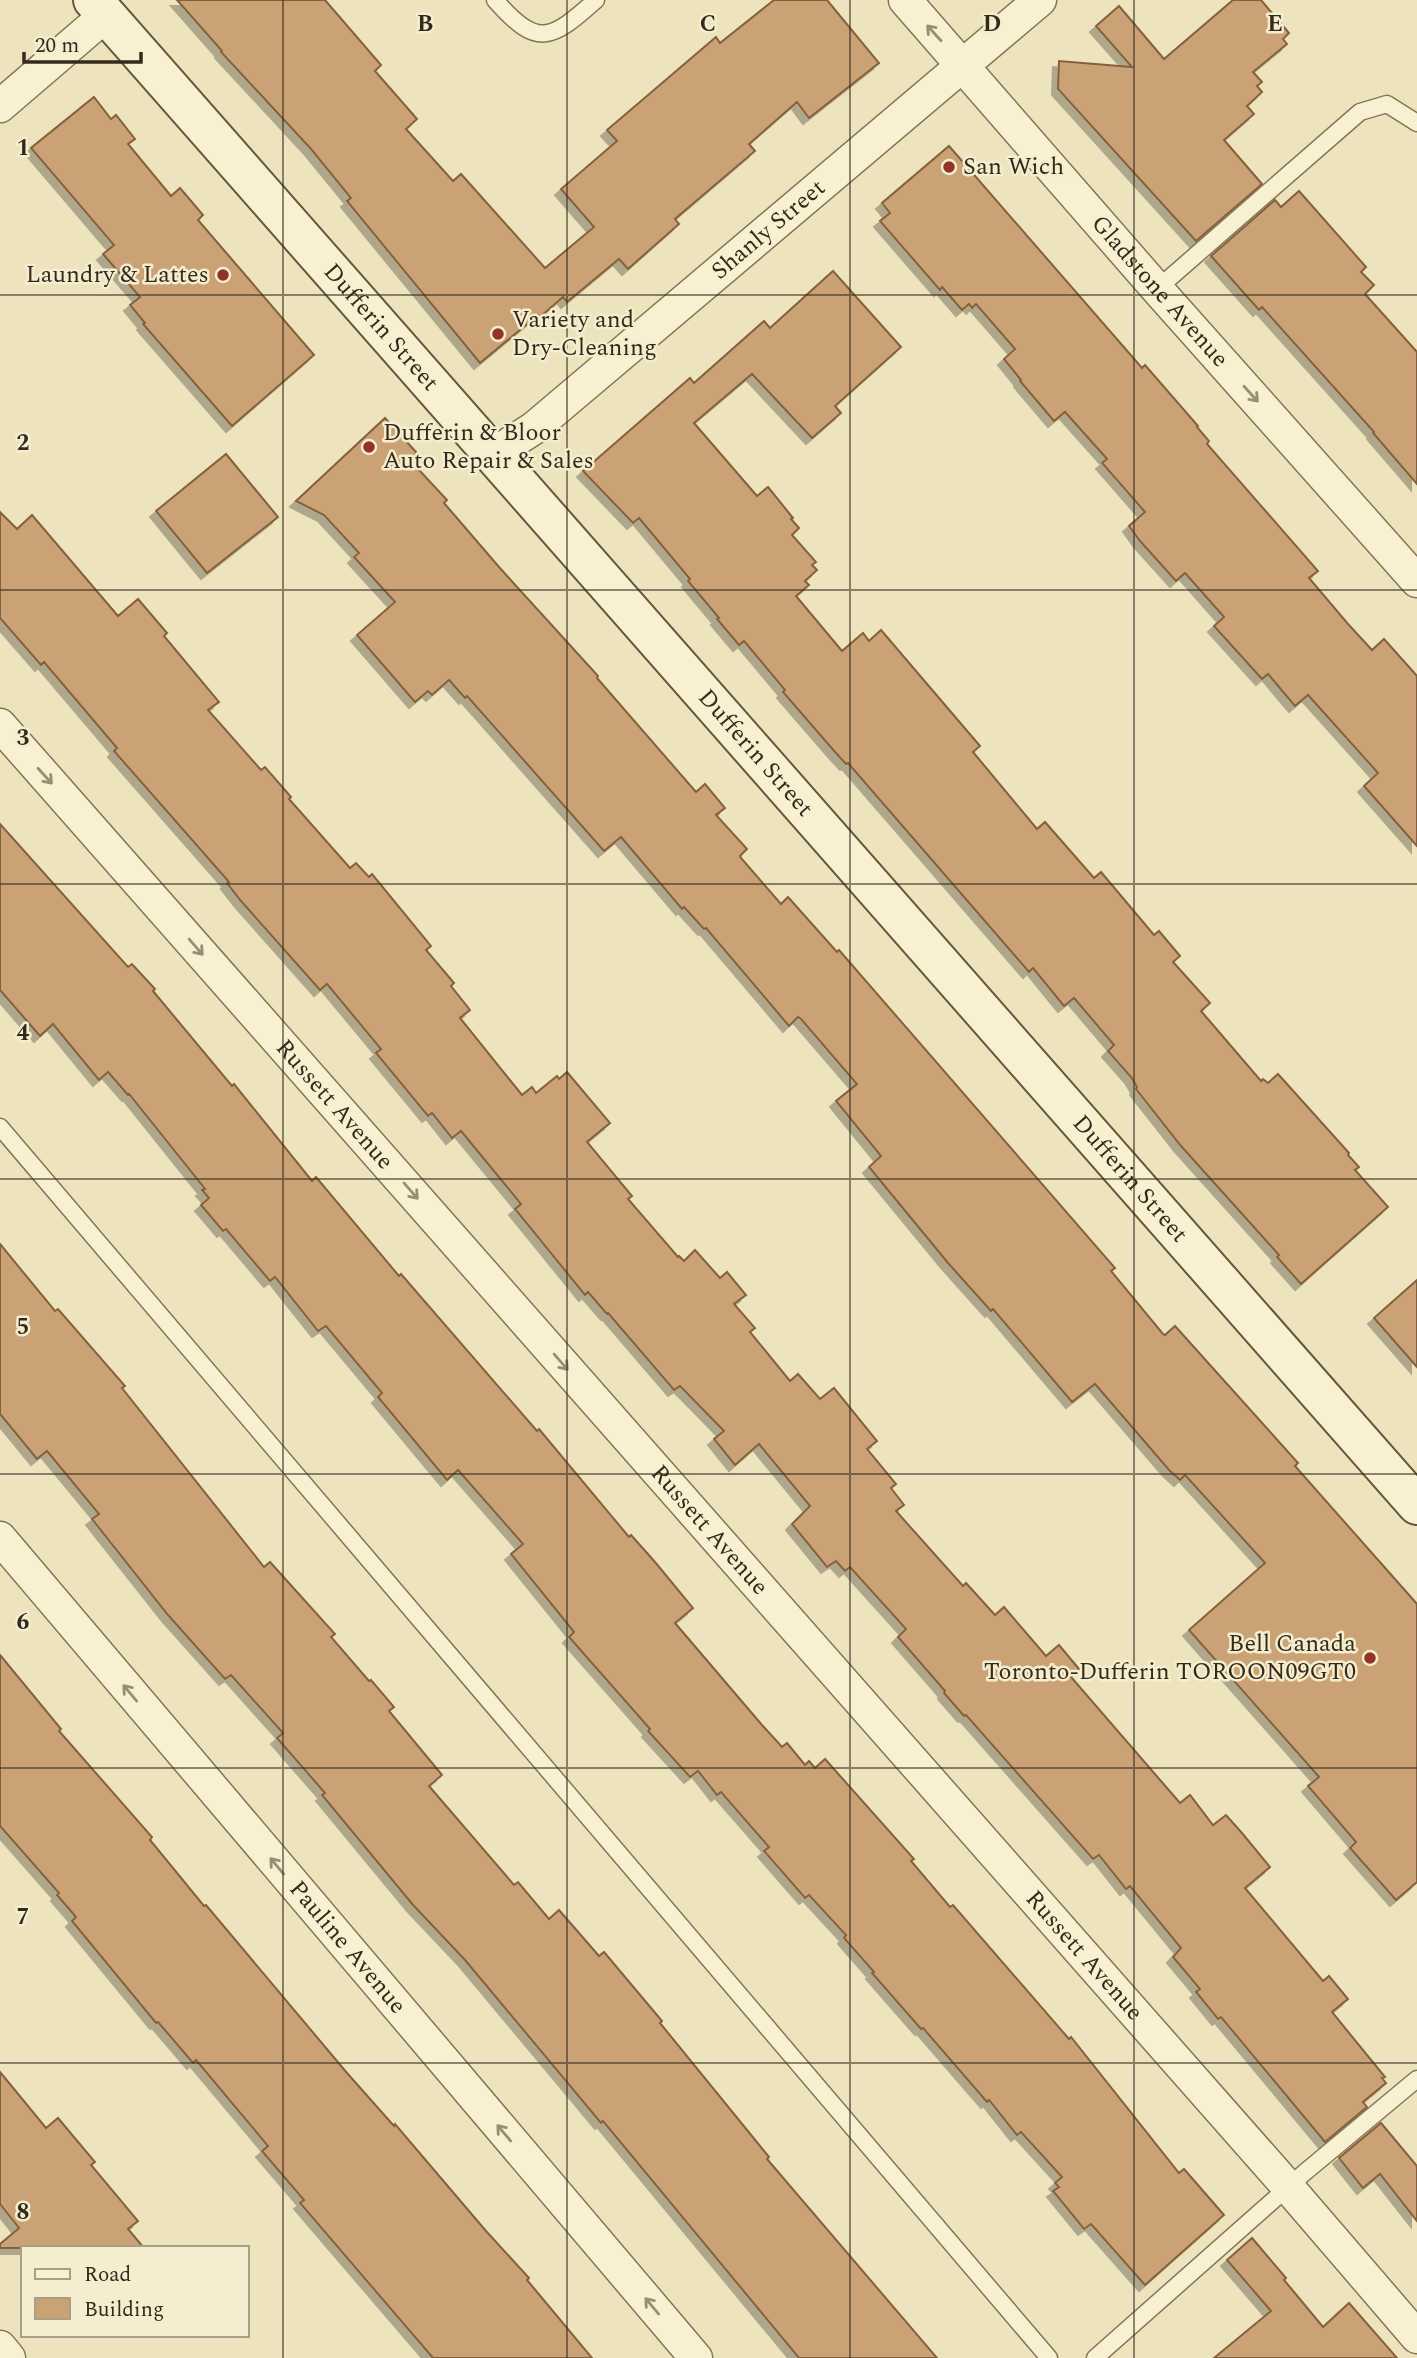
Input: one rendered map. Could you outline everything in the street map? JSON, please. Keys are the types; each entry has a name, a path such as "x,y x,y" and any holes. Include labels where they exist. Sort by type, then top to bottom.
{"main road":[{"name":"Dufferin Street","path":"100,7 1417,1505"}],"street":[{"name":"Gladstone Avenue","path":"905,0 1417,581"},
{"name":"Shanly Street","path":"492,456 534,428 1040,0"},
{"path":"0,106 100,7"},
{"name":"Russett Avenue","path":"0,725 1288,2187 1417,2337"},
{"name":"Pauline Avenue","path":"0,1538 696,2358"},
{"path":"0,2347 9,2358"}],"lane":[{"path":"495,0 522,28 540,34 558,31 596,0"},
{"path":"1157,289 1360,113 1387,104 1417,123"},
{"path":"0,1127 1049,2358"},
{"path":"1095,2358 1288,2187 1417,2079"}],"building":[{"path":"177,0 325,0 381,65 375,71 417,119 406,129 453,181 461,174 545,268 594,227 561,189 617,141 607,130 716,37 720,43 774,0 827,0 879,63 809,118 797,102 749,144 755,151 675,219 679,224 628,269 619,259 567,302 563,297 540,317 538,315 480,363 347,201 351,198 311,149"},
{"path":"1233,0 1261,0 1289,33 1283,39 1287,44 1253,72 1262,82 1257,86 1262,92 1247,106 1254,114 1224,140 1262,184 1196,241 1058,89 1059,61 1132,67 1096,26 1119,6 1164,59"},
{"path":"94,97 111,119 116,115 135,139 128,144 171,196 180,188 203,215 198,220 314,355 232,426 143,324 145,323 130,305 140,297 103,254 114,245 31,148"},
{"path":"949,146 1142,368 1145,365 1198,426 1209,441 1207,444 1318,571 1309,578 1348,624 1372,650 1384,639 1417,676 1417,846 1364,786 1378,773 1308,695 1295,706 1268,674 1262,679 1214,626 1224,617 1185,573 1176,581 1140,541 1129,526 1145,512 1102,463 1107,459 1065,412 1054,421 1020,381 1004,359 1015,349 976,304 972,308 969,304 962,310 942,287 940,290 880,221 890,213 882,203"},
{"path":"1299,191 1366,267 1361,272 1374,285 1365,294 1417,352 1417,484 1262,307 1259,310 1211,256 1275,200 1281,207"},
{"path":"833,271 901,347 835,406 841,413 812,438 752,374 694,423 757,496 768,487 793,518 791,519 799,528 792,535 816,562 812,565 817,570 805,581 809,585 796,596 842,651 863,633 869,641 881,630 980,746 973,752 1037,829 1045,822 1094,878 1101,872 1154,935 1159,931 1180,956 1173,962 1210,1003 1201,1011 1261,1081 1263,1079 1268,1083 1278,1074 1349,1153 1359,1167 1355,1170 1388,1207 1301,1284 1277,1257 1279,1255 1181,1146 1136,1089 1131,1077 1108,1051 1114,1045 1074,998 1064,1006 1033,968 1029,972 783,692 785,690 744,641 739,645 688,581 690,579 639,518 633,523 583,471 690,378 694,383 764,321 770,328"},
{"path":"385,418 426,463 419,470 447,500 444,503 499,567 598,676 696,792 705,784 725,808 716,815 747,849 741,858 781,904 788,897 837,952 839,950 1115,1268 1111,1271 1163,1334 1175,1326 1298,1463 1295,1466 1417,1604 1417,1882 1396,1900 1350,1848 1356,1842 1308,1786 1319,1777 1189,1630 1265,1563 1185,1475 1180,1480 1169,1470 1095,1384 1072,1402 993,1309 991,1311 948,1263 869,1167 881,1156 836,1101 857,1084 801,1019 798,1017 789,1026 706,928 704,929 684,907 682,909 621,837 604,851 467,696 465,698 449,680 432,695 428,691 415,702 357,635 395,602 354,557 359,553 324,515 296,501"},
{"path":"226,454 278,517 207,573 156,511"},
{"path":"0,512 17,529 32,515 118,616 138,599 167,633 164,636 219,702 208,710 261,770 265,767 291,797 289,799 350,868 356,863 369,877 372,874 431,946 426,950 454,983 451,986 470,1010 460,1018 522,1095 532,1087 536,1093 557,1076 559,1079 567,1072 610,1123 587,1142 632,1196 628,1199 678,1257 684,1261 695,1250 720,1278 727,1272 746,1295 734,1304 755,1328 750,1332 790,1381 798,1374 820,1399 834,1388 877,1441 867,1449 896,1484 891,1488 904,1505 896,1511 963,1586 966,1583 995,1615 1004,1607 1046,1656 1059,1645 1079,1669 1071,1677 1180,1803 1190,1795 1213,1825 1226,1815 1242,1833 1270,1867 1245,1888 1323,1981 1329,1976 1348,1999 1332,2012 1385,2077 1382,2078 1386,2083 1363,2102 1367,2107 1325,2142 1221,2017 1218,2019 1196,1992 1200,1989 1173,1957 1181,1948 1130,1886 1126,1889 1099,1855 1093,1859 966,1715 964,1716 898,1637 906,1629 850,1567 845,1571 836,1561 827,1567 792,1524 810,1506 759,1444 735,1465 714,1439 724,1431 680,1386 674,1390 608,1313 588,1292 585,1295 515,1209 521,1204 461,1131 452,1138 432,1113 428,1116 376,1053 381,1049 327,984 320,990 241,901 227,883 229,882 114,751 117,748 44,662 41,665 0,618"},
{"path":"0,824 128,967 132,964 155,989 153,991 232,1086 234,1084 312,1181 316,1177 399,1276 401,1274 537,1431 539,1429 629,1537 631,1535 655,1562 693,1608 675,1623 762,1725 782,1747 787,1743 805,1765 809,1761 815,1768 825,1759 914,1859 911,1861 950,1907 953,1905 1069,2039 1071,2037 1179,2173 1184,2169 1224,2215 1145,2285 1091,2224 1084,2229 1053,2191 1059,2187 1055,2183 1062,2177 1021,2132 1017,2135 989,2100 987,2102 923,2028 921,2029 844,1938 846,1935 809,1895 805,1898 764,1851 769,1847 721,1792 717,1795 698,1771 690,1777 648,1731 650,1729 569,1637 574,1632 511,1554 523,1544 458,1470 447,1480 378,1397 382,1393 326,1326 318,1331 275,1277 270,1281 226,1229 223,1231 201,1205 209,1198 202,1190 205,1189 129,1094 108,1072 99,1080 53,1024 40,1036 0,990"},
{"path":"0,1244 55,1311 58,1309 125,1386 122,1388 264,1567 270,1562 335,1634 331,1637 394,1707 389,1711 442,1775 429,1786 514,1885 518,1882 549,1919 559,1910 599,1956 604,1952 662,2021 660,2023 769,2157 767,2159 937,2358 799,2358 603,2121 601,2123 465,1960 413,1905 322,1795 325,1793 277,1738 283,1733 231,1675 225,1679 168,1615 92,1519 99,1514 47,1451 37,1459 0,1414"},
{"path":"1417,1280 1417,1367 1374,1318"},
{"path":"0,1655 61,1729 59,1731 152,1837 150,1840 204,1906 206,1905 347,2073 529,2278 527,2280 592,2358 433,2358 300,2203 304,2200 262,2151 268,2146 196,2060 193,2063 158,2022 156,2023 72,1921 76,1917 57,1895 59,1893 0,1826"},
{"path":"0,2072 46,2128 58,2118 95,2162 91,2165 138,2221 128,2229 142,2246 0,2248 0,2244 19,2228 0,2204"},
{"path":"1381,2123 1417,2166 1417,2221 1380,2174 1363,2188 1339,2158"},
{"path":"1252,2238 1323,2327 1349,2303 1397,2358 1214,2358 1271,2311 1227,2260"}],"place":[{"name":"San Wich","path":"949,167"},
{"name":"Laundry & Lattes","path":"223,275"},
{"name":"Variety and Dry-Cleaning","path":"498,334"},
{"name":"Dufferin & Bloor Auto Repair & Sales","path":"369,447"},
{"name":"Bell Canada Toronto-Dufferin TOROON09GT0","path":"1370,1658"}]}
